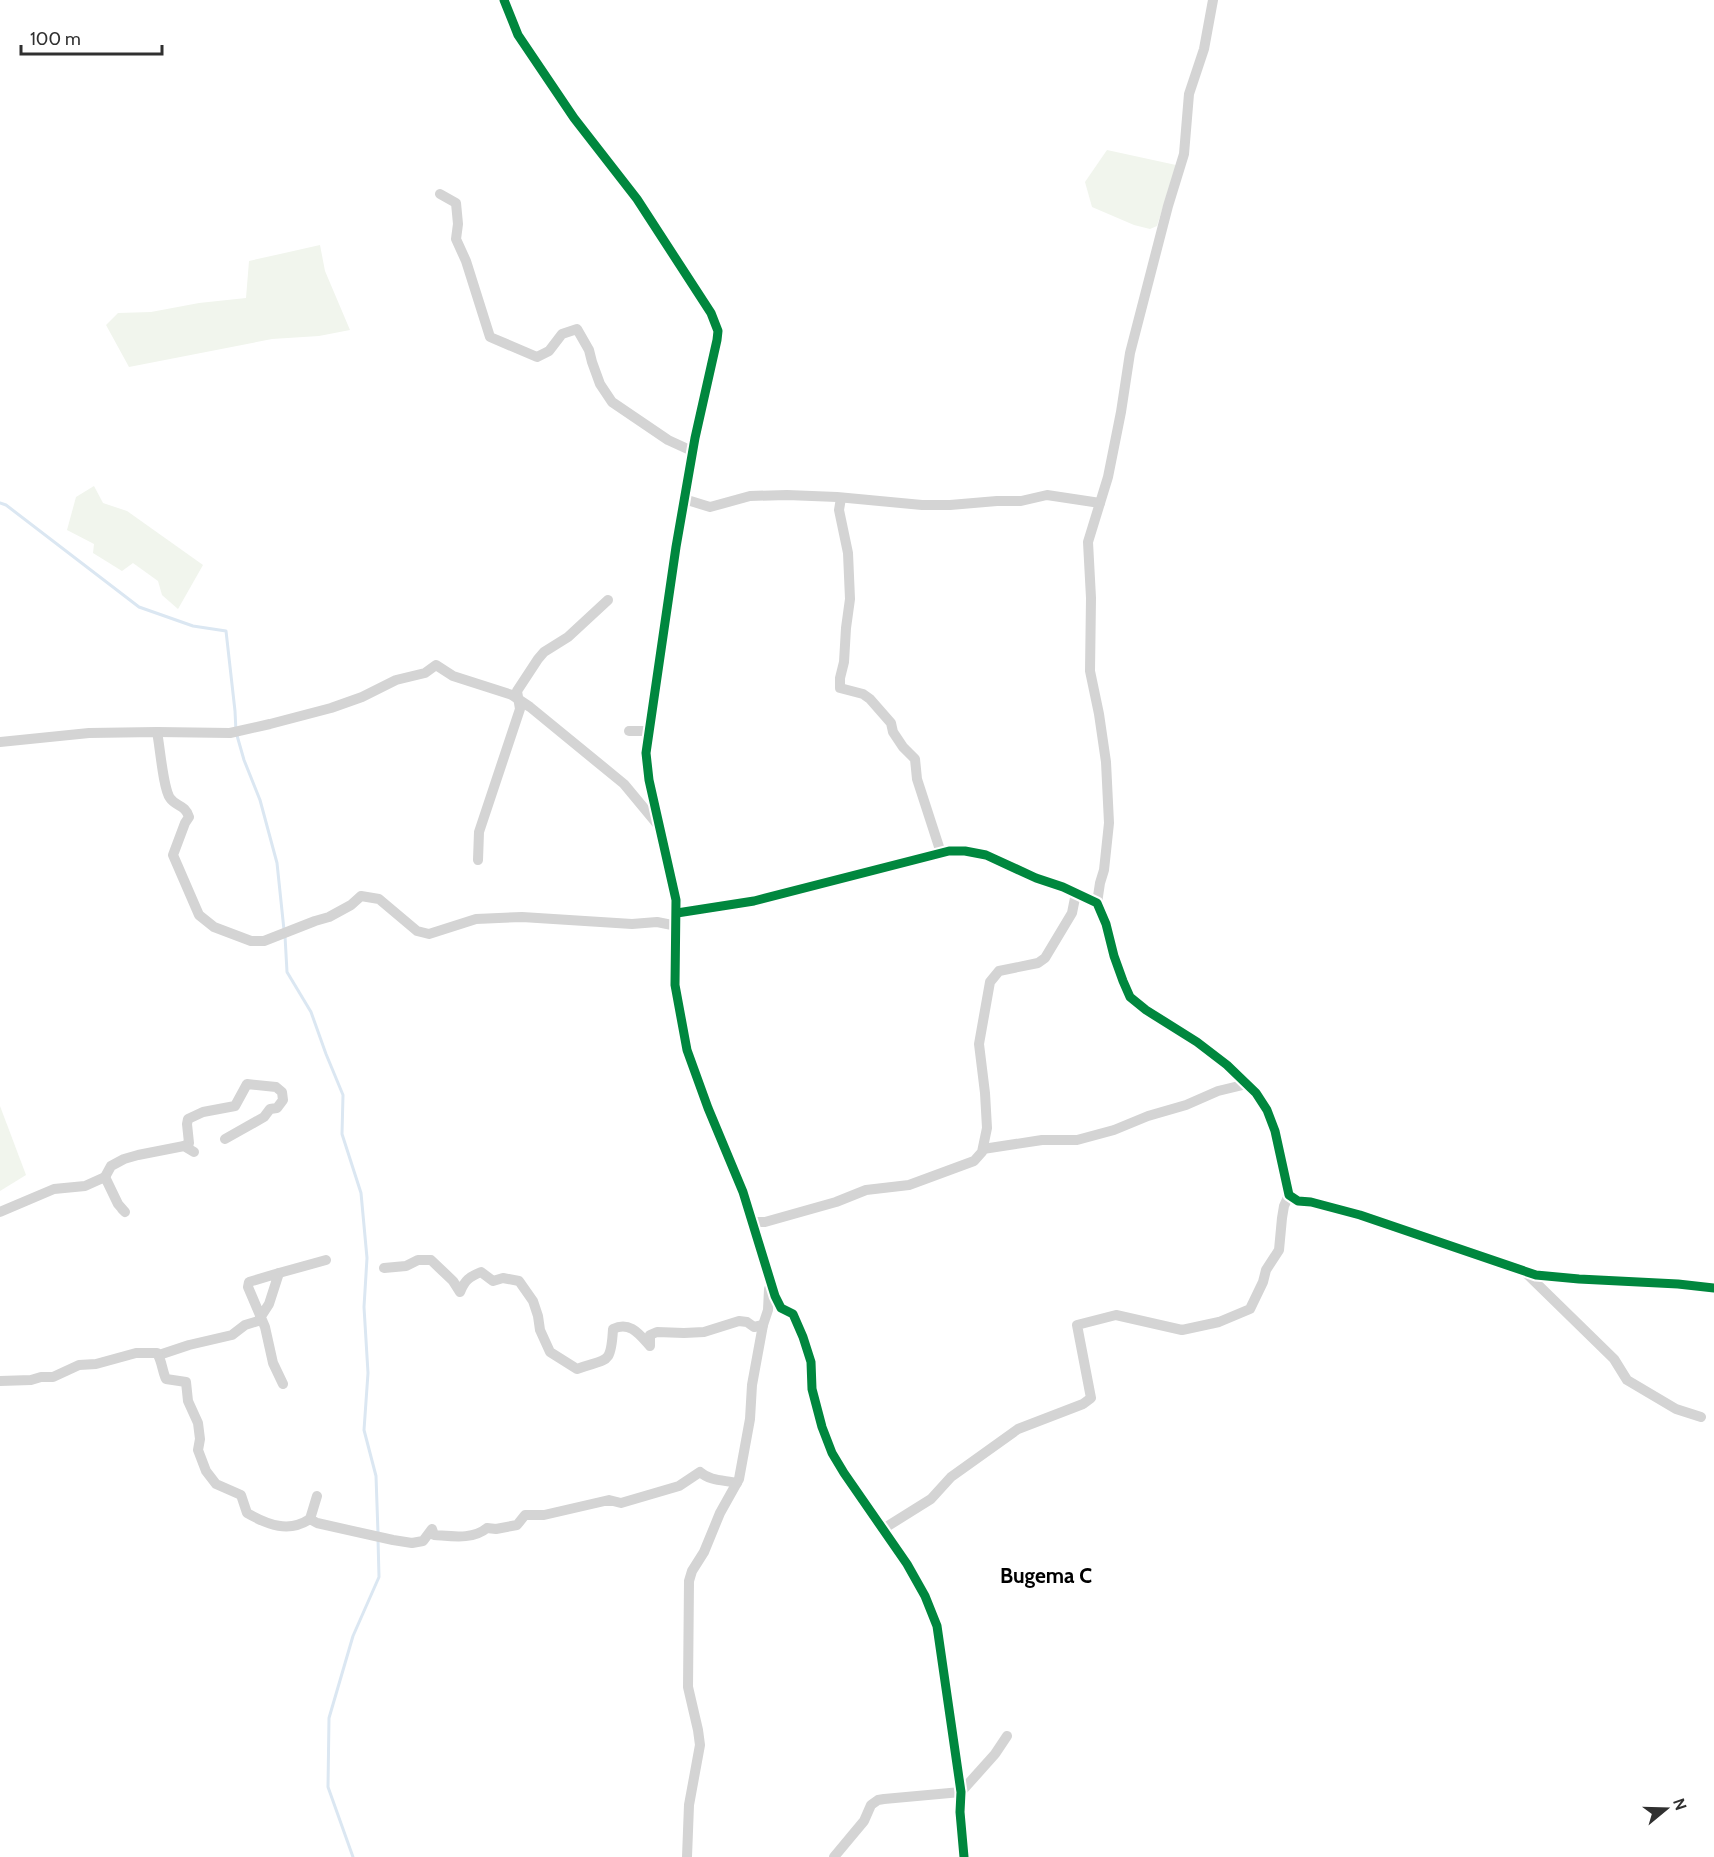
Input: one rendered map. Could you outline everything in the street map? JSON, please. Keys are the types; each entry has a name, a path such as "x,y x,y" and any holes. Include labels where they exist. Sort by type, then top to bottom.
{"street":[{"path":"504,0 518,35 574,118 637,199 711,313 718,330 692,451 648,731 646,765 670,870 677,913 675,985 687,1050 754,1222 769,1282 781,1308 793,1314 804,1337 811,1362 812,1389 832,1453 907,1564 925,1596 937,1626 961,1792 960,1812 964,1857"},
{"path":"884,1529 931,1498 951,1477 1018,1429 1083,1404 1091,1398 1077,1325 1116,1315 1182,1330 1218,1322 1250,1309 1266,1270 1279,1250 1284,1206 1289,1195 1275,1131 1267,1110 1256,1093 1227,1065 1130,997 1097,903 1104,870 1109,823 1106,762 1090,671 1091,598 1088,542 1108,477 1130,354 1184,153 1189,94 1204,49 1213,0"},
{"path":"440,194 456,203 458,224 456,239 466,261 490,337 537,357 549,351 562,334 577,330 589,350 600,384 612,402 668,440 692,451"},
{"path":"684,499 710,507 750,496 787,495 950,506 1021,501 1047,495 1100,503"},
{"path":"841,498 839,510 848,554 850,599 840,688 863,694 870,699 891,723 893,732 915,759 917,779 941,853"},
{"path":"478,860 479,832 520,709 517,691 519,686 544,652 568,637 608,600"},
{"path":"0,742 89,733 242,731 331,708 362,697 396,680 425,673 436,664 453,676 518,698 632,791 660,828"},
{"path":"629,731 648,731"},
{"path":"157,732 165,782 170,798 185,808 189,818 175,848 174,859 199,915 214,927 247,940 264,941 329,917 351,905 361,896 379,899 417,931 429,934 476,920 522,917 632,924 657,922 677,926"},
{"path":"677,913 754,901 941,853 965,851 986,855 1097,903"},
{"path":"754,1222 765,1222 836,1202 866,1190 909,1185 974,1161 983,1149 987,1128 979,1044 990,982 999,971 1038,963 1046,958 1072,913 1076,893"},
{"path":"0,1212 54,1189 85,1186 105,1177 111,1166 124,1160 184,1146 189,1143 188,1119 203,1112 235,1106 247,1084 276,1087 282,1092 283,1100 277,1108 270,1109 264,1117 225,1139"},
{"path":"983,1149 1042,1140 1077,1140 1114,1130 1218,1091 1247,1084"},
{"path":"184,1146 194,1152"},
{"path":"105,1177 118,1204 125,1212 122,1209"},
{"path":"1289,1195 1298,1201 1311,1202 1360,1215 1536,1275 1579,1280 1678,1284 1714,1288"},
{"path":"283,1384 273,1363 265,1327 248,1287 249,1282 326,1260"},
{"path":"384,1268 406,1266 418,1260 431,1260 453,1281 460,1292 470,1276 481,1272 493,1281 503,1278 519,1281 533,1301 540,1330 550,1352 577,1369 602,1362 609,1356 613,1329 621,1325 631,1327 650,1346 650,1335 657,1332 684,1334 704,1332 738,1321 747,1322 754,1327 763,1325"},
{"path":"1522,1270 1614,1359 1627,1380 1676,1409 1701,1417"},
{"path":"0,1381 53,1377 79,1365 96,1364 136,1353 147,1352 159,1355 232,1335 245,1325 258,1322 269,1305 279,1273"},
{"path":"687,1857 689,1805 700,1746 688,1687 688,1581 737,1483 750,1419 752,1385 768,1310 769,1282"},
{"path":"159,1355 166,1379 186,1382 188,1401 198,1423 200,1439 198,1450 206,1471 216,1484 241,1495 247,1513 265,1523 278,1526 301,1525 310,1519 317,1496"},
{"path":"310,1519 412,1543 423,1541 432,1529 434,1535 467,1536 481,1534 487,1528 496,1529 517,1525 525,1515 544,1515 609,1500 621,1503 680,1486 700,1472 703,1476 714,1480 737,1483"},
{"path":"834,1857 864,1821 871,1805 878,1800 961,1792 995,1754 1007,1736"}],"shaded area":[{"path":"1107,150 1176,165 1157,226 1150,229 1134,225 1092,207 1085,182"},
{"path":"320,245 325,271 350,330 319,336 272,339 129,367 106,325 118,313 151,312 199,303 246,298 249,261"},
{"path":"94,486 103,503 127,511 203,565 178,609 162,595 158,581 133,563 122,571 93,553 94,544 67,530 76,497"},
{"path":"0,1106 26,1175 0,1191"}],"waterway":[{"path":"0,503 6,505 139,607 193,626 226,631 236,732 260,800 277,863 284,930"},
{"path":"285,936 287,972 311,1012 343,1095 342,1134 361,1193 367,1258 364,1307 368,1373 364,1430 376,1476 378,1533"},
{"path":"353,1857 328,1787 329,1718 353,1636 379,1577 378,1539"}],"cycle path":[{"path":"504,0 518,35 574,118 637,199 711,313 718,331 695,438 676,547 646,753 649,780 676,900 675,985 687,1050 743,1192 775,1296 781,1308 793,1314 803,1337 811,1362 812,1389 832,1453 907,1564 925,1596 937,1626 961,1792 960,1812 964,1857"},
{"path":"677,913 754,901 949,851 986,855 1097,903 1130,997 1146,1010 1197,1042 1227,1065 1256,1093 1267,1110 1275,1131 1289,1195 1298,1201 1311,1202 1360,1215 1536,1275 1714,1288"}],"district":[{"name":"Bugema C","path":"1046,1575"}]}
